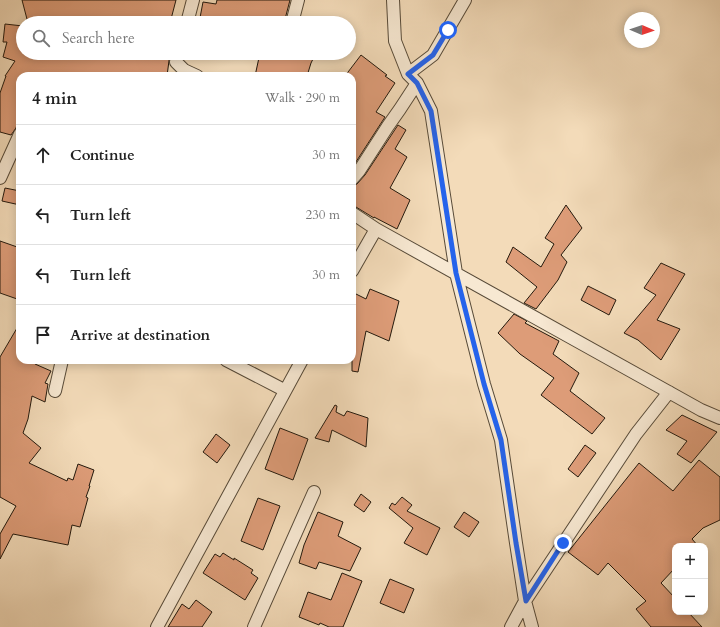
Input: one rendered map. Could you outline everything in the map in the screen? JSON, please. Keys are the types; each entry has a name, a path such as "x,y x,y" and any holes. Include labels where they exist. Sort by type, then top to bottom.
{"street":[{"path":"189,16 193,0"},
{"path":"294,16 298,0"},
{"path":"393,0 395,41 408,74 417,83 431,111 456,273 484,384 501,440 516,543 532,627"},
{"path":"408,74 433,55 465,0"},
{"path":"176,60 176,62 188,72"},
{"path":"356,174 417,83"},
{"path":"0,178 16,143"},
{"path":"356,216 376,229 701,410 720,418"},
{"path":"356,222 376,229"},
{"path":"356,264 376,229"},
{"path":"54,391 61,364"},
{"path":"234,364 284,390"},
{"path":"157,627 284,390 300,364"},
{"path":"511,627 526,601 636,434 669,392"},
{"path":"254,627 314,492"}],"building":[{"path":"22,0 176,0 172,16 26,16"},
{"path":"217,0 290,0 286,16 200,16 203,2 216,4"},
{"path":"5,24 16,25 16,60 169,60 168,72 16,72 16,128 11,135 0,132 0,93 5,76 15,61 3,57 7,42 3,42"},
{"path":"361,55 395,83 376,112 385,117 356,162 356,72 348,72"},
{"path":"258,60 312,60 308,72 256,72"},
{"path":"398,125 406,130 395,149 407,157 390,188 410,200 397,229 356,207 356,184 365,175"},
{"path":"5,188 16,190 16,204 2,201"},
{"path":"566,205 582,228 561,255 567,262 558,280 536,309 524,303 537,287 506,262 513,247 541,267 554,244 545,238"},
{"path":"0,241 16,247 16,299 0,293"},
{"path":"661,263 685,274 657,320 680,329 661,360 638,340 624,333 656,295 644,288"},
{"path":"588,286 616,300 609,315 581,300"},
{"path":"370,289 399,301 389,341 366,331 358,372 352,371 352,364 356,364 356,294 366,299"},
{"path":"514,314 527,321 525,323 559,341 553,354 579,373 570,391 605,418 592,434 541,395 554,378 520,354 498,333"},
{"path":"16,330 16,364 35,364 51,371 45,383 48,384 45,402 32,396 28,419 23,433 41,448 29,463 67,481 68,478 73,480 78,464 94,470 86,497 88,498 80,527 72,525 68,545 13,534 0,559 0,534 16,506 0,497 0,357"},
{"path":"335,405 337,406 336,412 344,416 347,411 368,418 366,447 332,430 329,442 315,438"},
{"path":"682,415 717,432 691,463 677,454 687,441 666,430"},
{"path":"280,428 308,439 293,480 265,469"},
{"path":"216,434 230,445 217,463 203,452"},
{"path":"585,445 596,453 578,477 568,469"},
{"path":"699,460 720,477 720,520 703,528 692,539 695,543 672,543 672,571 661,583 672,595 672,615 691,615 702,627 651,627 636,609 646,601 608,563 598,575 568,552 639,463 673,491"},
{"path":"361,494 371,502 364,512 354,505"},
{"path":"402,497 412,505 407,511 440,528 427,555 404,543 413,528 389,508 392,503 395,505"},
{"path":"258,498 280,506 263,550 241,541"},
{"path":"318,512 343,522 338,536 361,548 350,571 319,562 316,569 299,563 304,545"},
{"path":"464,512 479,522 469,537 454,527"},
{"path":"223,553 253,570 251,573 258,578 245,600 203,573 215,554 220,557"},
{"path":"342,573 362,581 343,627 329,627 320,623 319,625 299,617 308,592 331,600"},
{"path":"390,579 414,589 404,613 380,603"},
{"path":"196,600 212,612 202,627 168,627 182,604 189,609"}],"route":[{"path":"448,30 433,55 408,74 417,83 431,111 456,273 484,384 501,440 526,601 563,543"}]}
